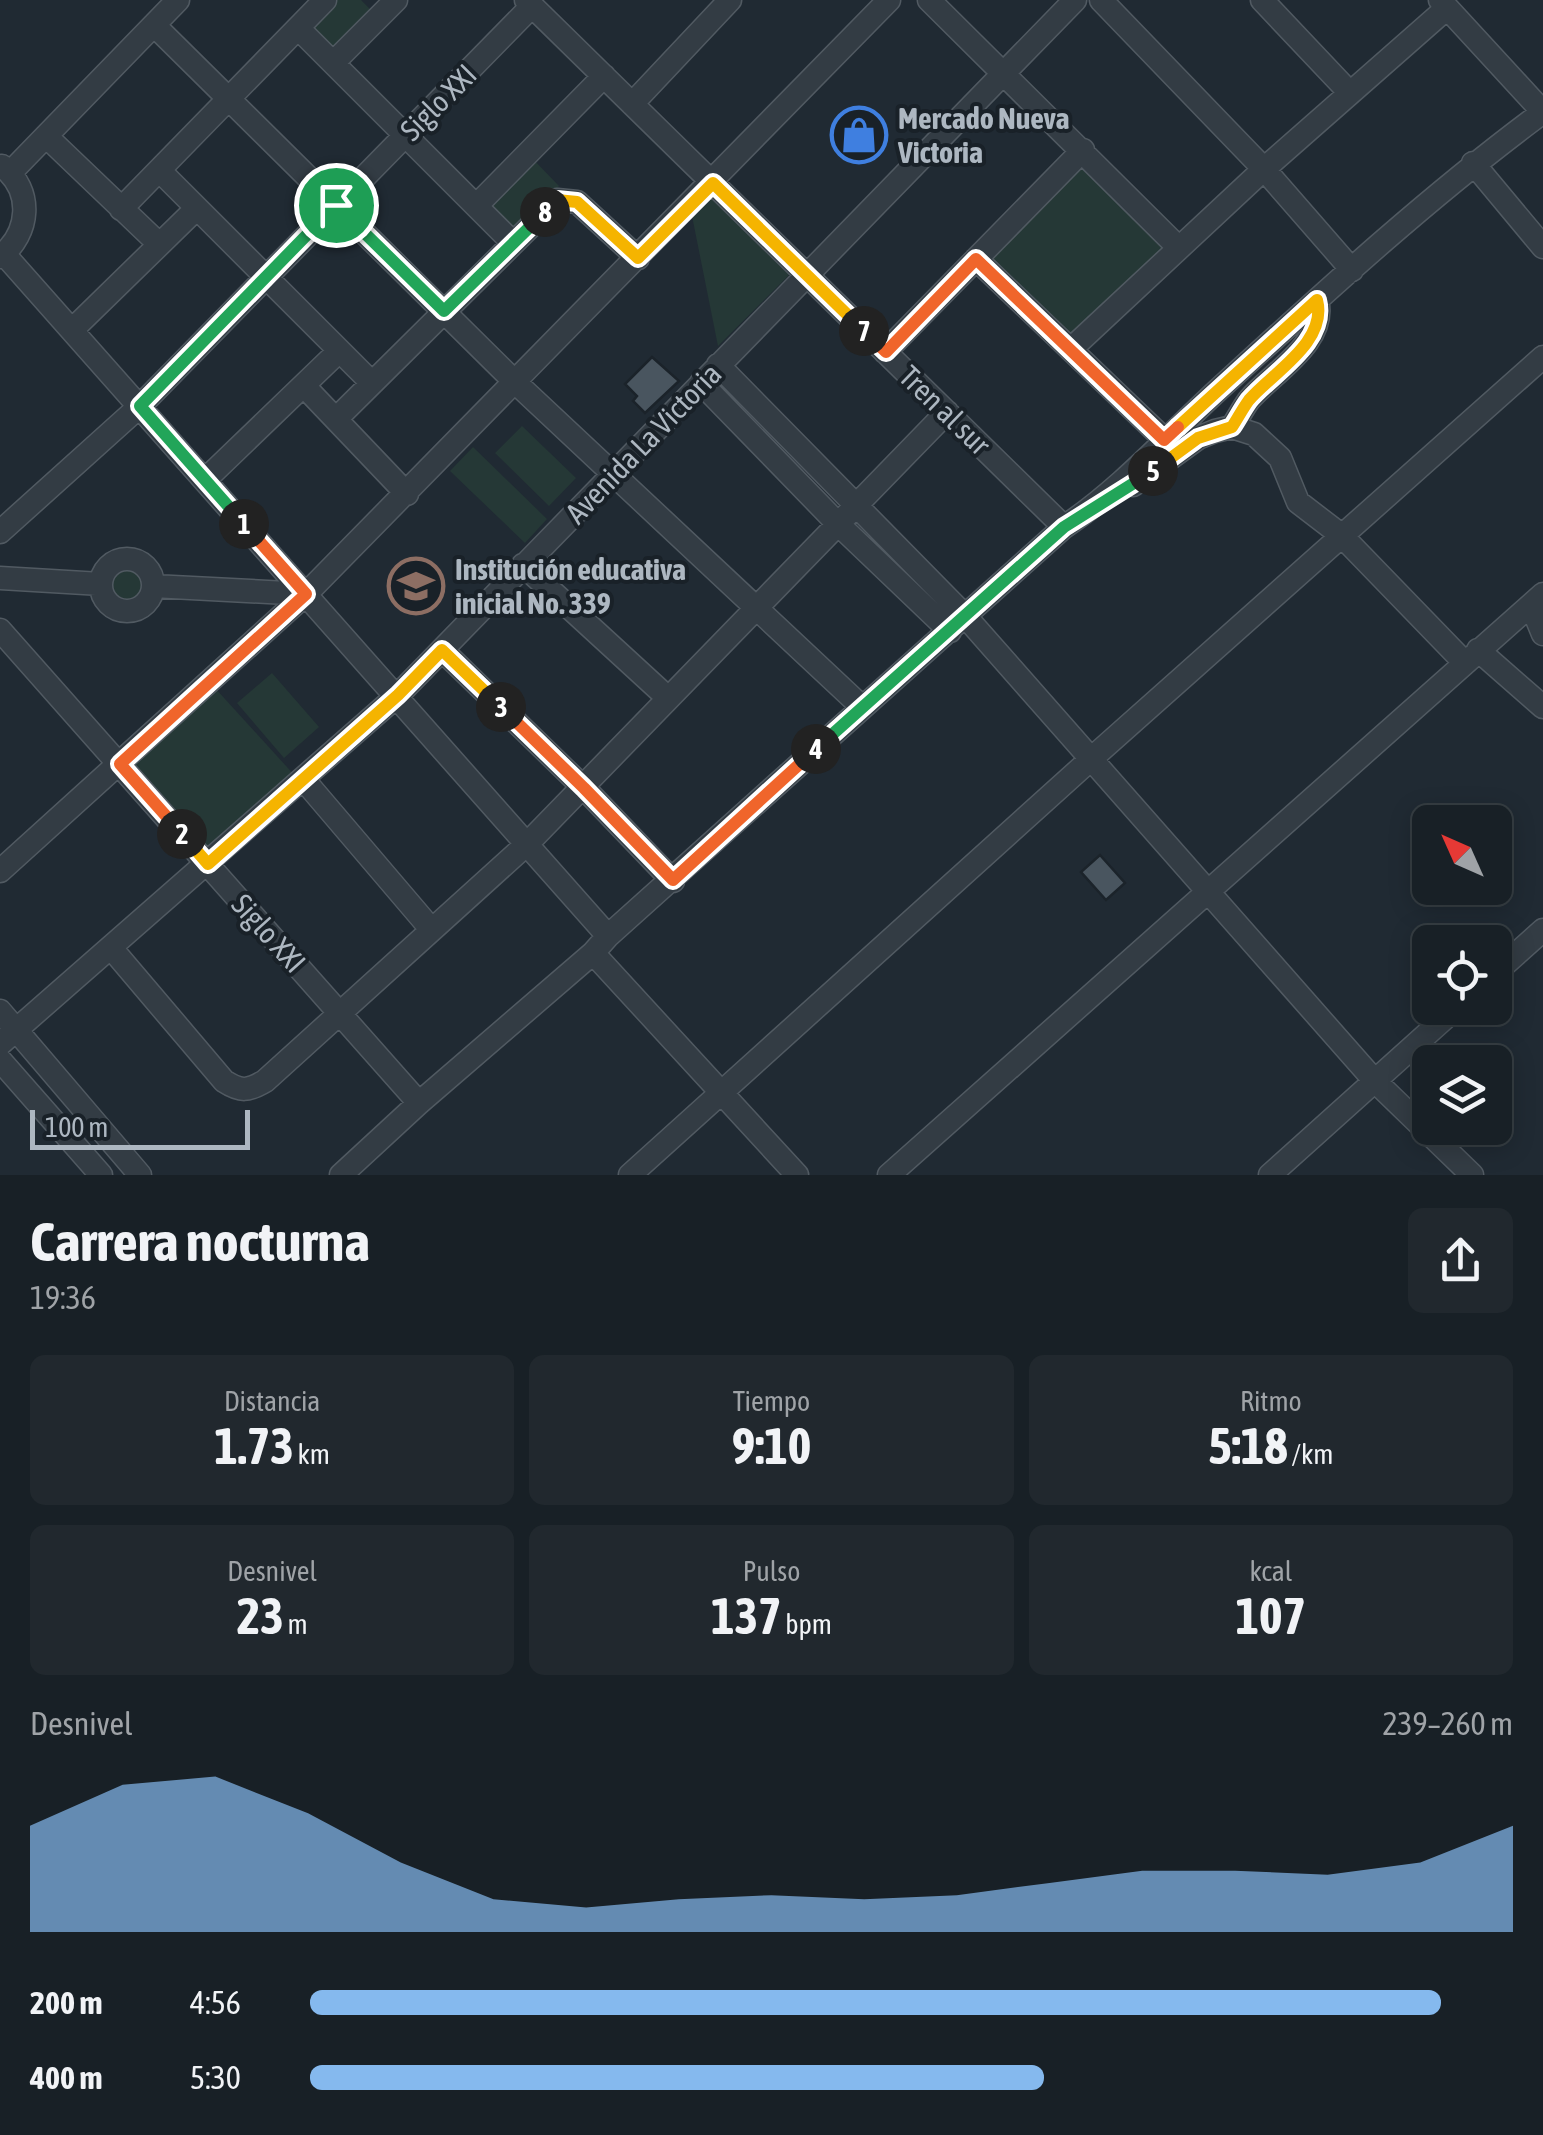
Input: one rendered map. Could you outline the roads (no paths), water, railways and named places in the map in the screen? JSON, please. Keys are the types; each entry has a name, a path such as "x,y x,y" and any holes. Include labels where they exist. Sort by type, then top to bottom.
{"street":[{"path":"178,0 46,136 5,169 21,191 25,208 17,238 2,256 528,843 601,945 722,1092 797,1175"},
{"path":"122,208 325,0"},
{"path":"0,871 306,594 889,0"},
{"path":"929,0 1179,248"},
{"name":"Avenida La Victoria","path":"8,1037 398,695 1075,0"},
{"path":"1101,0 1264,169 1352,270"},
{"path":"1262,0 1350,94"},
{"path":"632,104 726,1"},
{"name":"Tren al sur","path":"529,3 1064,527"},
{"name":"Siglo XXI","path":"0,532 140,406 407,134 529,3"},
{"path":"1071,349 1444,4 1543,112 1474,164 1317,300 1103,500"},
{"path":"334,62 381,5"},
{"path":"154,25 515,382 862,708"},
{"path":"298,28 512,242"},
{"path":"477,205 604,76"},
{"path":"46,136 160,244"},
{"path":"886,352 1082,150"},
{"path":"1474,164 1543,247"},
{"path":"159,170 372,384"},
{"path":"336,420 557,200 577,202 638,258"},
{"path":"72,330 197,208"},
{"path":"976,259 1164,440"},
{"path":"1232,427 1248,401 1310,336 1318,320 1317,300"},
{"path":"204,480 340,351"},
{"path":"630,1175 1543,357"},
{"path":"718,365 856,508 958,624 1090,759 1374,1080 1472,1175"},
{"path":"701,383 839,525 958,624"},
{"path":"304,386 407,494"},
{"path":"112,949 224,1081 248,1091 265,1081 584,788 946,412"},
{"path":"341,1175 1064,527 1145,477 1198,438 1232,427 1254,434 1280,458 1298,502 1341,535 1471,656 1543,708"},
{"path":"132,559 150,572 153,586 144,604 126,611 108,602 101,584 111,564 132,559"},
{"path":"523,565 668,698"},
{"path":"0,578 101,584"},
{"path":"153,586 306,594"},
{"path":"888,1175 1537,600"},
{"path":"1537,600 1543,634"},
{"name":"Siglo XXI","path":"0,630 419,1103"},
{"path":"442,650 673,880"},
{"path":"304,780 430,929"},
{"path":"1512,958 1543,930"},
{"path":"0,1010 8,1037 140,1175"},
{"path":"1270,1175 1437,1025"},
{"path":"0,1060 102,1175"}],"place":[{"name":"Mercado Nueva Victoria","path":"859,135"},
{"name":"Institución educativa inicial No. 339","path":"416,586"}]}
